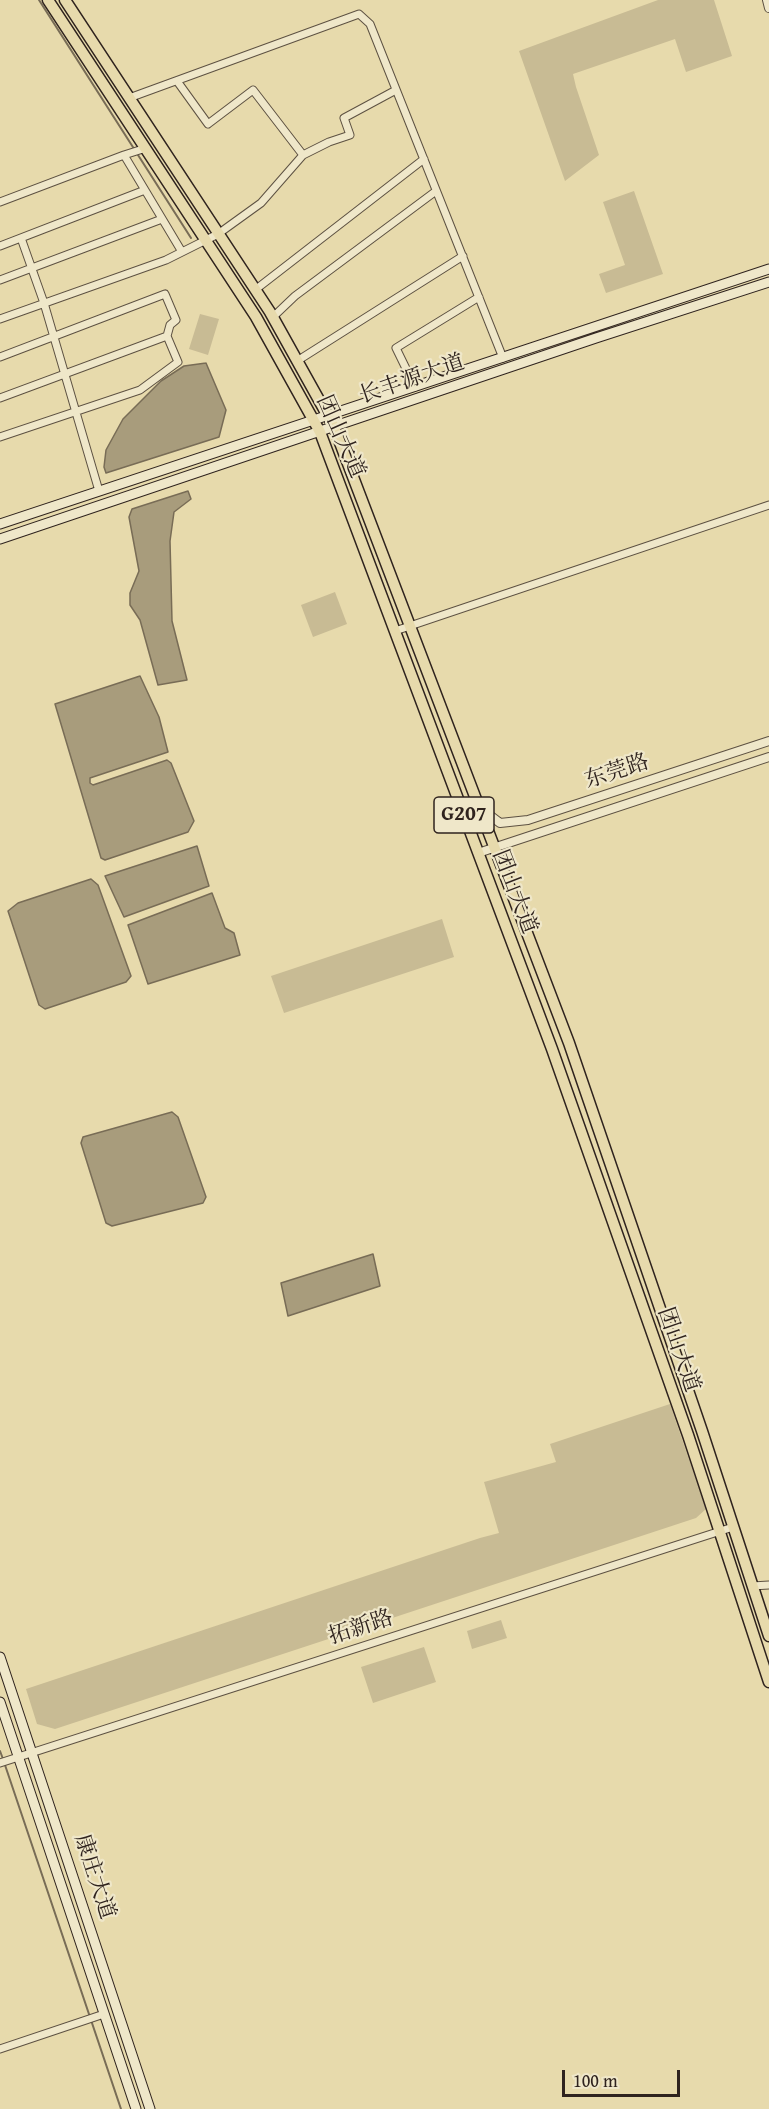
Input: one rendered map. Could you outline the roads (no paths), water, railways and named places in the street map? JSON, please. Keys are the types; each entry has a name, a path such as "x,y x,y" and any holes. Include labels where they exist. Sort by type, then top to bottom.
{"highway":[{"name":"团山大道","path":"48,0 256,317 320,432 552,1049 688,1435 769,1682"},
{"name":"团山大道","path":"65,0 273,317 334,427 569,1043 702,1431 769,1636"}],"main road":[{"name":"长丰源大道","path":"0,524 769,270"},
{"name":"长丰源大道","path":"0,539 769,282"},
{"name":"康庄大道","path":"0,1657 150,2109"},
{"name":"康庄大道","path":"0,1702 136,2109"}],"street":[{"path":"767,0 769,8"},
{"path":"129,98 359,14 370,24 503,357"},
{"path":"177,81 208,124 254,90 303,155"},
{"path":"0,319 166,260 218,234 261,203 303,155 350,135 344,118 396,90"},
{"path":"0,202 146,148"},
{"path":"124,155 182,252"},
{"path":"255,290 424,159"},
{"path":"0,246 145,190"},
{"path":"273,317 295,296 436,191"},
{"path":"0,280 162,219"},
{"path":"21,238 44,303 99,491"},
{"path":"297,362 463,256"},
{"path":"0,357 165,294 176,320 170,325 167,336 170,348 178,362 140,390 0,437"},
{"path":"415,387 396,348 479,297"},
{"path":"0,398 167,336"},
{"path":"395,631 769,505"},
{"name":"东莞路","path":"479,807 500,823 528,820 769,741"},
{"name":"东莞路","path":"478,853 769,757"},
{"name":"拓新路","path":"0,1763 733,1527"},
{"path":"752,1586 769,1585"},
{"path":"0,2049 104,2014"}],"waterway":[{"path":"39,0 191,238"},
{"path":"0,1751 3,1759"},
{"path":"5,1765 121,2109"}]}
